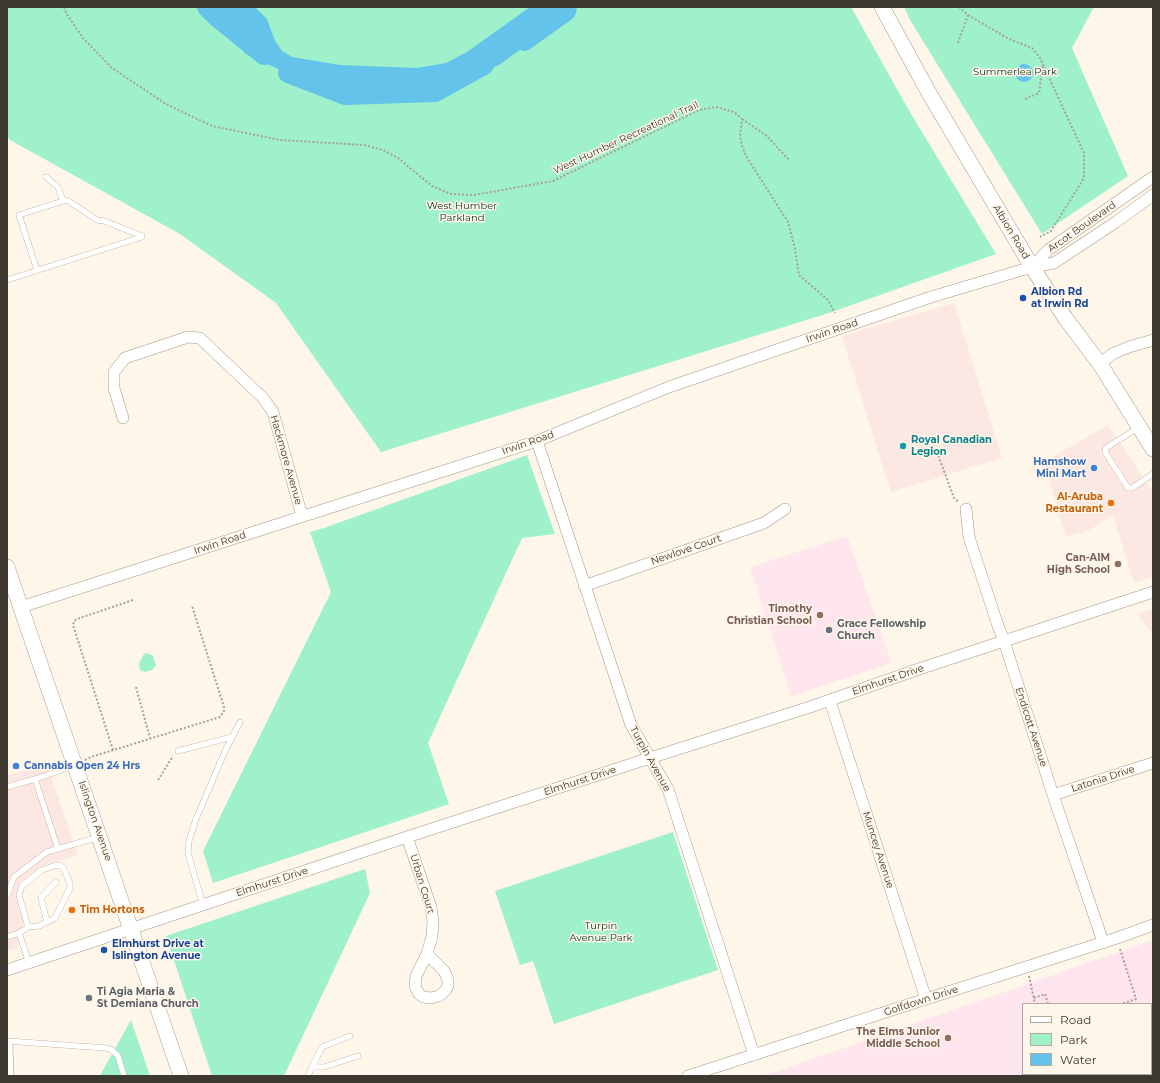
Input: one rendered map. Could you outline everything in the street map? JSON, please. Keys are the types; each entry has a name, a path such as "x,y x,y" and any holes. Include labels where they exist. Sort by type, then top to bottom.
{"main road":[{"name":"Albion Road","path":"882,7 929,93 1032,267 1066,319 1100,364 1153,449"},
{"name":"Islington Avenue","path":"7,567 76,765 130,929 181,1076"}],"street":[{"name":"Arcot Boulevard","path":"1032,267 1048,250 1153,177"},
{"name":"Arcot Boulevard","path":"1032,267 1054,263 1153,196"},
{"name":"Irwin Road","path":"21,607 537,441 669,387 931,297 1032,267"},
{"name":"Hackmore Avenue","path":"123,418 114,388 114,372 125,358 188,337 200,338 263,398 273,412 302,516"},
{"path":"1100,364 1112,354 1153,340"},
{"name":"Turpin Avenue","path":"537,441 631,725 668,789 754,1056"},
{"name":"Newlove Court","path":"584,586 764,523 785,509"},
{"name":"Endicott Avenue","path":"966,509 969,537 1053,795 1100,930 1103,943"},
{"name":"Elmhurst Drive","path":"7,970 407,837 830,700 1153,592"},
{"name":"Muncey Avenue","path":"830,700 926,999"},
{"name":"Latonia Drive","path":"1053,795 1153,763"},
{"name":"Urban Court","path":"407,837 431,907 432,936 427,954"},
{"name":"Golfdown Drive","path":"688,1076 1103,943 1153,925"},
{"path":"7,1046 8,1076"}],"lane":[{"path":"46,177 58,187 62,201"},
{"path":"7,280 142,236 104,221 97,220 67,200 62,201 19,215 37,270"},
{"path":"1139,427 1106,448 1105,452 1128,488 1132,488 1153,474"},
{"path":"203,905 188,853 189,841 196,819 226,749 240,722"},
{"path":"178,751 232,737"},
{"path":"7,788 76,765"},
{"path":"35,779 58,849"},
{"path":"7,896 14,877 47,852 100,836"},
{"path":"7,937 28,927 39,926 55,918 70,888 70,884 64,869 61,866 56,865 42,870 22,886 19,895 28,927"},
{"path":"47,922 41,898 56,882"},
{"path":"18,933 29,963"},
{"path":"308,1076 322,1047 350,1036"},
{"path":"7,1041 106,1048 112,1050 118,1056 124,1076"},
{"path":"312,1067 324,1067 358,1056"}],"path":[{"name":"West Humber Recreational Trail","path":"64,7 66,14 83,38 112,68 166,104 212,126 272,139 364,145 383,150 398,158 432,186 451,194 474,195 553,181 699,110 716,107 734,112 767,136 789,160"},
{"path":"959,7 968,15 1009,39 1032,48 1043,64 1084,153 1084,178 1051,231 1040,237"},
{"path":"958,43 968,15"},
{"path":"1025,99 1039,93 1043,64"},
{"path":"742,119 740,136 742,146 746,156 788,222 795,249 799,275 828,300 835,313"},
{"path":"937,452 954,498 966,509"},
{"path":"113,750 73,625 74,621 77,619 133,600"},
{"path":"76,765 91,757 220,717 224,711 224,708 192,606"},
{"path":"136,687 150,738"},
{"path":"158,780 174,754 178,751"},
{"path":"1120,949 1136,999 1124,1003"},
{"path":"1029,974 1035,1003"},
{"path":"1034,998 1045,994 1048,1003"}],"shaded area":[{"path":"954,303 1002,458 891,492 842,336"},
{"path":"1108,425 1153,492 1153,577 1134,583 1113,514 1090,530 1066,537 1044,462"},
{"name":"Timothy Christian School","path":"847,536 892,663 791,696 750,567"},
{"path":"1153,609 1153,633 1137,614"},
{"path":"46,762 78,855 41,866 19,885 16,895 24,921 17,948 7,951 7,776"},
{"name":"The Elms Junior Middle School","path":"1153,940 1153,1076 761,1076 775,1072"}],"green space":[{"name":"West Humber Parkland","path":"7,7 851,7 911,114 996,254 829,313 381,452 276,303 180,234 10,140 7,136"},
{"name":"Summerlea Park","path":"904,7 1094,7 1072,48 1128,176 1042,234 910,20"},
{"path":"527,455 555,534 522,538 428,743 449,804 213,883 203,851 331,592 310,532"},
{"path":"147,653 153,656 156,665 152,670 145,672 140,670 139,663 144,654"},
{"name":"Turpin Avenue Park","path":"673,832 718,970 554,1024 533,961 520,965 495,891"},
{"path":"365,869 370,893 284,1076 212,1076 166,936"},
{"path":"131,1020 150,1076 100,1076 103,1070"}],"water":[{"path":"205,7 255,7 267,19 275,41 282,51 292,57 340,65 417,68 446,63 467,52 530,7 564,7 525,46 499,65 424,91 363,91 304,81 244,53 243,34"},
{"path":"1020,64 1028,64 1033,69 1031,80 1028,82 1020,82 1015,77 1015,69"}],"waterway":[{"path":"207,7 217,17 264,55"},
{"path":"524,41 566,11 567,7"},
{"path":"288,73 345,95 435,92 484,65"}],"place":[{"name":"Albion Rd at Irwin Rd","path":"1023,298"},
{"name":"Royal Canadian Legion","path":"903,446"},
{"name":"Hamshow Mini Mart","path":"1094,468"},
{"name":"Al-Aruba Restaurant","path":"1111,503"},
{"name":"Can-AIM High School","path":"1118,564"},
{"name":"Timothy Christian School","path":"820,615"},
{"name":"Grace Fellowship Church","path":"829,630"},
{"name":"Cannabis Open 24 Hrs","path":"16,766"},
{"name":"Tim Hortons","path":"72,910"},
{"name":"Elmhurst Drive at Islington Avenue","path":"104,950"},
{"name":"Ti Agia Maria & St Demiana Church","path":"89,998"},
{"name":"The Elms Junior Middle School","path":"948,1038"}]}
